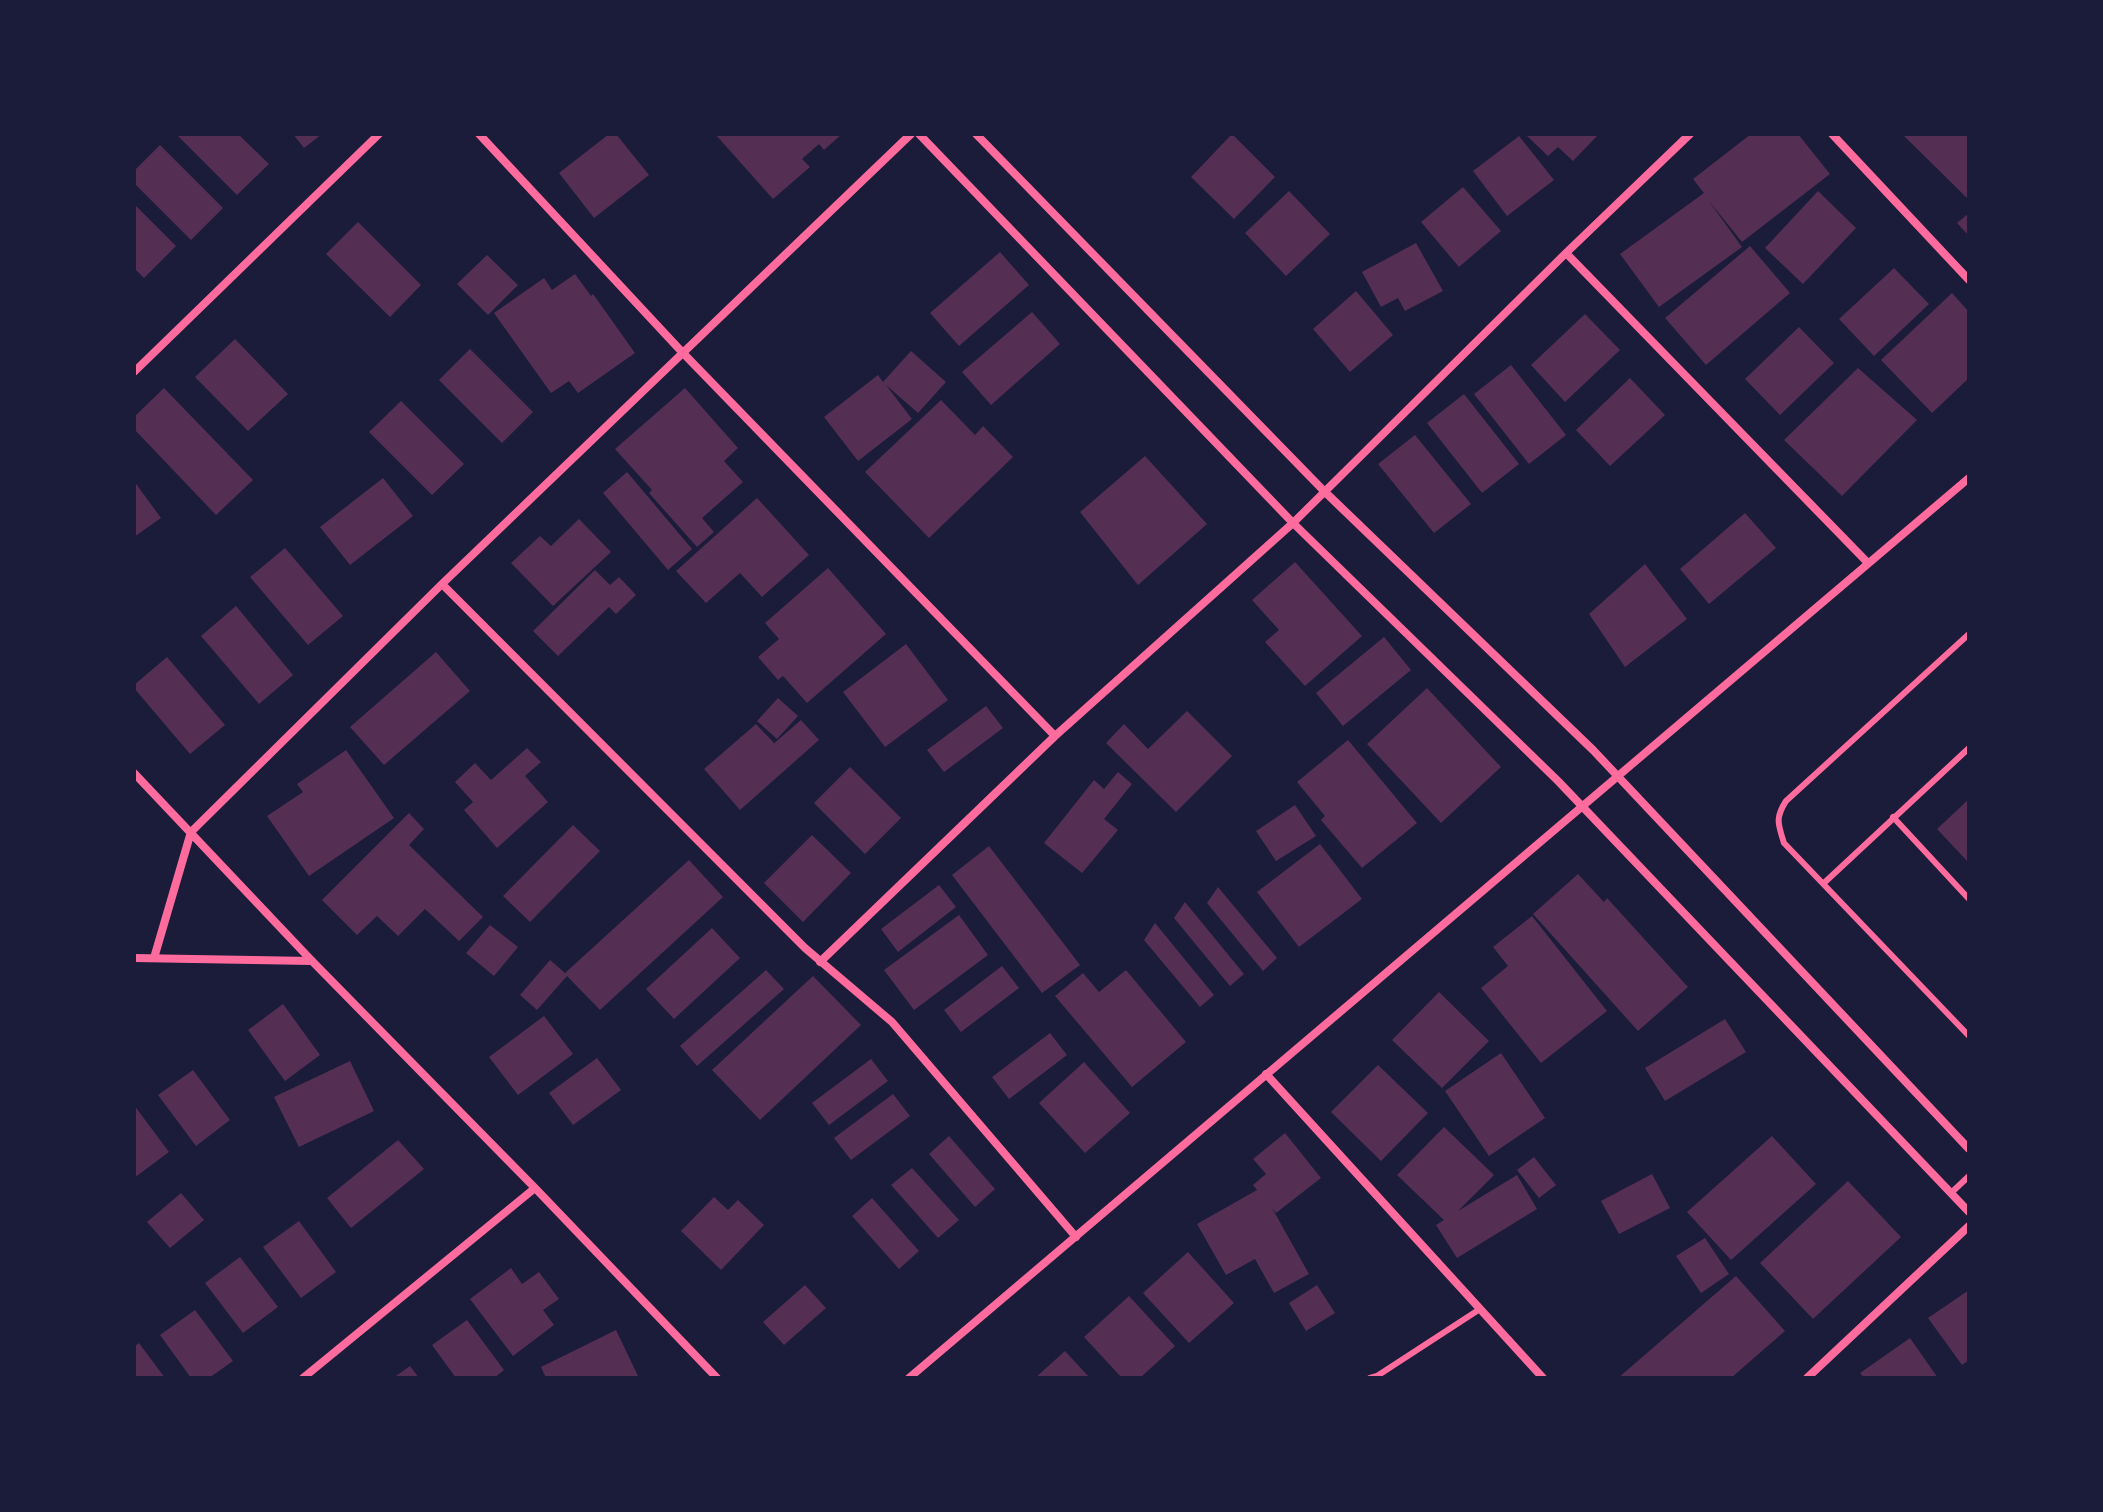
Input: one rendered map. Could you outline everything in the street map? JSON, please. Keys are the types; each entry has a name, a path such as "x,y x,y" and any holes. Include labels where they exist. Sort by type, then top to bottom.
{"street":[{"path":"134,372 379,134"},
{"path":"479,134 682,352 1055,736"},
{"path":"154,958 191,832 442,584 911,134"},
{"path":"919,134 1293,523 1583,806 1969,1212"},
{"path":"976,134 1324,491 1593,750 1969,1149"},
{"path":"820,962 1055,736 1293,523 1690,134"},
{"path":"1832,134 1969,280"},
{"path":"1566,253 1868,563"},
{"path":"909,1378 1969,478"},
{"path":"442,584 820,962 892,1022 1076,1237"},
{"path":"134,773 717,1378"},
{"path":"134,958 312,961"},
{"path":"1266,1074 1543,1378"},
{"path":"303,1378 535,1188"},
{"path":"1807,1378 1969,1226"}],"lane":[{"path":"1969,634 1786,801 1778,813 1784,843 1969,1036"},
{"path":"1824,883 1969,748"},
{"path":"1893,817 1969,899"},
{"path":"1951,1193 1969,1176"},
{"path":"1370,1378 1480,1309"}],"building":[{"path":"176,134 238,134 269,164 237,195"},
{"path":"293,134 322,134 304,148"},
{"path":"609,134 616,134 649,175 594,218 559,173"},
{"path":"715,134 842,134 824,150 819,144 802,159 810,167 773,199"},
{"path":"1232,134 1275,177 1234,219 1191,177"},
{"path":"1525,134 1599,134 1573,161 1558,147 1548,156"},
{"path":"1751,134 1798,134 1830,174 1742,242 1709,201 1742,247 1659,307 1620,254 1704,193 1693,179"},
{"path":"1902,134 1969,134 1969,200"},
{"path":"1519,136 1554,180 1507,216 1473,171"},
{"path":"160,145 223,208 191,240 134,183 134,171"},
{"path":"1463,187 1501,231 1459,267 1421,222"},
{"path":"1289,191 1330,234 1286,276 1245,233"},
{"path":"1818,191 1856,228 1803,284 1765,248"},
{"path":"134,204 176,246 144,278 134,268"},
{"path":"1969,213 1969,236 1957,223"},
{"path":"358,222 421,285 390,317 326,254"},
{"path":"1416,243 1443,291 1405,311 1398,298 1381,307 1362,272"},
{"path":"1750,246 1790,293 1706,365 1665,318"},
{"path":"1000,252 1029,285 959,346 930,313"},
{"path":"487,255 518,285 488,315 457,284"},
{"path":"1894,268 1929,304 1874,356 1839,319"},
{"path":"575,274 635,353 578,393 569,381 551,393 494,313 544,278 552,290"},
{"path":"1356,291 1393,335 1350,372 1313,329"},
{"path":"1952,293 1969,312 1969,378 1932,413 1881,360"},
{"path":"1032,312 1060,344 991,405 962,372"},
{"path":"1585,314 1620,350 1565,402 1531,365"},
{"path":"1799,327 1834,363 1780,415 1745,379"},
{"path":"235,339 288,394 248,431 195,377"},
{"path":"470,349 533,412 502,443 439,380"},
{"path":"911,351 946,382 918,413 886,385 912,419 858,461 824,417 878,375 883,382"},
{"path":"1511,365 1566,435 1529,464 1474,394"},
{"path":"1858,368 1917,420 1842,496 1784,440"},
{"path":"1630,378 1665,415 1610,466 1576,430"},
{"path":"164,388 253,480 216,515 134,429 134,417"},
{"path":"685,388 738,448 724,461 743,482 702,518 714,532 697,547 615,449"},
{"path":"1464,394 1519,464 1482,493 1427,423"},
{"path":"941,400 975,435 983,426 1013,457 929,538 865,472"},
{"path":"401,401 464,464 432,495 369,432"},
{"path":"1415,435 1471,504 1434,533 1378,464"},
{"path":"1145,456 1207,524 1138,585 1080,512"},
{"path":"627,472 692,549 668,570 603,493"},
{"path":"383,478 413,516 350,565 320,527"},
{"path":"134,481 161,518 134,537"},
{"path":"757,498 809,555 762,597 740,573 706,603 676,571"},
{"path":"1745,513 1776,548 1709,604 1680,569"},
{"path":"579,519 611,552 553,606 511,563 540,536 551,546"},
{"path":"285,548 343,616 308,645 250,577"},
{"path":"1295,562 1362,636 1305,686 1265,642 1279,630 1252,600"},
{"path":"1645,564 1687,619 1625,667 1589,614"},
{"path":"828,568 886,634 807,703 783,676 778,680 758,657 779,639 765,623"},
{"path":"595,570 610,585 619,577 636,595 616,614 609,607 558,656 533,631"},
{"path":"236,606 293,675 259,704 201,636"},
{"path":"1384,637 1411,670 1343,726 1316,693"},
{"path":"906,644 948,700 885,747 843,692"},
{"path":"436,652 470,691 384,765 350,727"},
{"path":"167,657 225,725 190,754 134,688"},
{"path":"1427,688 1501,767 1441,823 1367,744"},
{"path":"778,698 798,716 777,739 757,721"},
{"path":"986,706 1003,728 944,772 927,750"},
{"path":"1187,711 1232,756 1176,812 1106,743 1124,724 1148,749"},
{"path":"801,720 819,740 740,810 704,769 756,724 774,743 772,745"},
{"path":"1348,740 1417,823 1362,868 1321,820 1325,816 1297,782"},
{"path":"527,748 541,762 525,776 548,802 497,848 464,810 473,802 455,782 475,763 491,780"},
{"path":"346,750 394,818 309,876 267,816 303,792 297,784"},
{"path":"850,767 901,818 865,854 814,803"},
{"path":"1118,772 1132,784 1104,819 1118,830 1082,873 1044,843 1094,780 1104,789"},
{"path":"1969,799 1969,863 1937,829"},
{"path":"1295,805 1316,836 1276,861 1256,831"},
{"path":"409,813 424,829 409,845 483,917 459,941 425,909 398,936 377,916 357,935 322,900"},
{"path":"573,825 600,851 530,922 503,896"},
{"path":"812,835 851,873 803,922 764,883"},
{"path":"1320,844 1362,899 1299,947 1257,892"},
{"path":"989,846 1080,965 1042,993 952,875"},
{"path":"689,860 723,897 600,1010 567,976 537,1010 520,995 550,960 565,973"},
{"path":"1578,874 1604,902 1607,898 1688,987 1638,1031 1533,914"},
{"path":"939,885 956,907 898,952 881,929"},
{"path":"1218,887 1277,958 1263,971 1207,903"},
{"path":"1185,902 1244,974 1230,986 1174,918"},
{"path":"959,915 988,955 914,1010 884,970"},
{"path":"1532,916 1607,1011 1541,1063 1481,988 1508,966 1493,947"},
{"path":"1155,923 1214,995 1200,1007 1144,940"},
{"path":"490,925 518,947 494,976 466,953"},
{"path":"712,928 740,958 674,1019 646,989"},
{"path":"1002,966 1019,988 961,1032 944,1010"},
{"path":"766,970 784,989 697,1066 680,1046"},
{"path":"1126,970 1186,1042 1132,1087 1055,996 1083,973 1099,992"},
{"path":"813,976 861,1025 760,1120 712,1070"},
{"path":"1439,992 1489,1041 1442,1088 1392,1040"},
{"path":"283,1004 320,1055 285,1081 248,1030"},
{"path":"544,1016 573,1054 518,1095 489,1057"},
{"path":"1725,1019 1746,1052 1665,1101 1645,1068"},
{"path":"1050,1033 1067,1055 1009,1099 992,1077"},
{"path":"1501,1053 1545,1118 1489,1156 1445,1091"},
{"path":"597,1058 621,1090 573,1125 549,1093"},
{"path":"871,1059 888,1081 829,1125 812,1103"},
{"path":"350,1061 374,1111 299,1147 274,1097"},
{"path":"1084,1062 1130,1113 1085,1153 1039,1103"},
{"path":"1378,1065 1428,1113 1381,1161 1331,1112"},
{"path":"193,1070 230,1120 196,1146 158,1095"},
{"path":"893,1094 910,1116 851,1160 834,1138"},
{"path":"134,1105 169,1152 134,1178"},
{"path":"1444,1127 1494,1175 1458,1211 1517,1175 1537,1209 1457,1258 1436,1225 1444,1220 1397,1175"},
{"path":"1285,1133 1321,1178 1276,1213 1272,1208 1309,1274 1274,1293 1255,1259 1226,1275 1197,1224 1257,1190 1253,1185 1266,1174 1253,1159"},
{"path":"949,1136 995,1189 975,1207 929,1154"},
{"path":"1772,1136 1816,1184 1731,1260 1687,1212"},
{"path":"398,1140 424,1169 351,1228 327,1198"},
{"path":"1534,1157 1556,1185 1539,1198 1517,1170"},
{"path":"912,1168 959,1220 938,1238 891,1185"},
{"path":"1652,1174 1670,1208 1619,1234 1601,1201"},
{"path":"1848,1181 1901,1237 1813,1319 1760,1263"},
{"path":"181,1193 204,1220 170,1248 147,1222"},
{"path":"714,1197 728,1210 738,1200 764,1225 721,1270 681,1231"},
{"path":"872,1198 919,1251 899,1269 852,1216"},
{"path":"299,1221 336,1272 301,1298 263,1247"},
{"path":"1705,1238 1729,1274 1701,1293 1676,1256"},
{"path":"1188,1252 1234,1303 1189,1343 1143,1293"},
{"path":"240,1257 278,1307 243,1333 205,1283"},
{"path":"511,1268 522,1284 539,1272 559,1299 543,1310 554,1325 513,1356 470,1299"},
{"path":"1736,1276 1785,1331 1731,1378 1618,1378"},
{"path":"805,1285 826,1308 784,1345 763,1322"},
{"path":"1317,1285 1335,1313 1306,1331 1289,1303"},
{"path":"1969,1290 1969,1360 1962,1365 1928,1318"},
{"path":"1129,1296 1175,1346 1140,1378 1122,1378 1084,1337"},
{"path":"195,1310 233,1361 209,1378 191,1378 160,1335"},
{"path":"467,1320 504,1370 494,1378 456,1378 432,1345"},
{"path":"616,1330 639,1378 546,1378 541,1367"},
{"path":"1910,1338 1938,1378 1864,1378 1860,1373"},
{"path":"139,1343 165,1378 134,1378 134,1347"},
{"path":"1065,1351 1090,1378 1035,1378"},
{"path":"410,1366 419,1378 393,1378"}]}
